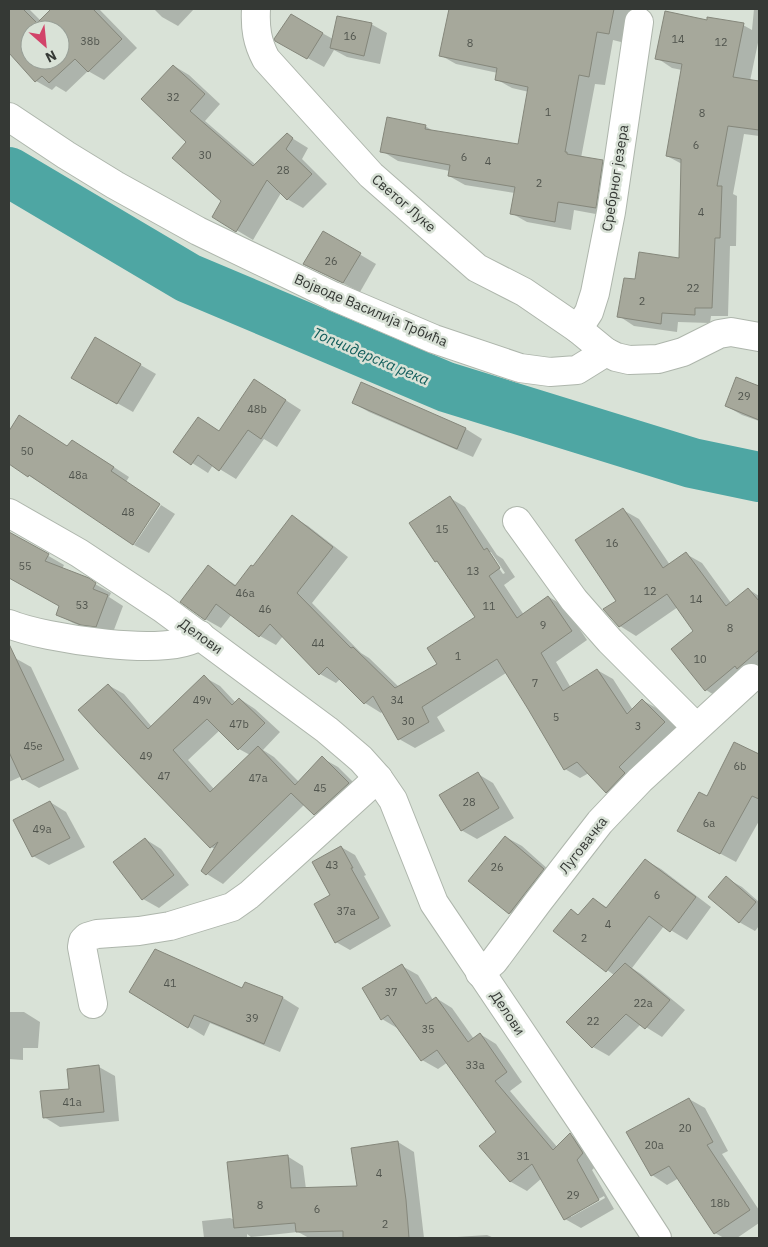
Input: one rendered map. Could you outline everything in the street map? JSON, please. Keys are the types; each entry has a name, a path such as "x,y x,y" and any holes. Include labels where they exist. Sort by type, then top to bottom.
{"street":[{"name":"Светог Луке","path":"256,9 255,26 258,45 266,59 371,175 477,268 524,292 578,329 606,352"},
{"name":"Сребрног језера","path":"578,329 590,312 595,293 610,212 638,22"},
{"name":"Војводе Василија Трбића","path":"9,117 115,185 198,231 333,296 426,335 520,368 550,372 577,370 606,352"},
{"path":"606,352 628,360 658,359 683,352 719,334 731,332 759,337"},
{"name":"Делови","path":"9,513 79,552 200,635 327,730 361,759 378,778 393,800 434,903 657,1238"},
{"path":"517,521 574,600 610,640 696,727"},
{"path":"9,624 35,633 119,645 156,647 173,645 192,640 200,635"},
{"name":"Луговачка","path":"480,973 494,961 600,822 640,780 750,678"},
{"path":"93,1004 82,947 83,941 87,937 96,934 139,931 170,926 232,907 249,895 378,778"}],"building":[{"path":"9,9 23,9 34,20 20,20 20,65 9,53"},
{"path":"51,9 93,9 122,39 88,72 75,59 70,64 70,20 40,20"},
{"path":"449,9 614,9 609,34 597,32 589,77 579,75 565,152 567,154 603,160 596,208 558,202 555,222 510,214 515,187 448,176 450,165 380,152 387,117 426,125 425,129 518,144 528,87 495,80 497,68 439,56"},
{"path":"665,11 707,20 707,17 744,23 733,77 759,81 759,130 728,126 717,186 722,186 720,238 715,238 712,308 695,308 695,315 662,313 661,324 617,317 624,278 635,279 639,252 679,258 681,159 666,156 682,64 655,59"},
{"path":"291,14 323,33 307,59 274,39"},
{"path":"337,16 372,23 364,56 330,48"},
{"path":"173,65 205,94 190,111 253,166 287,133 293,138 286,149 312,174 287,200 267,180 236,232 212,217 221,201 172,158 186,142 141,99"},
{"path":"24,70 63,70 49,83 42,76 35,82"},
{"path":"323,231 361,253 343,283 303,264"},
{"path":"95,337 141,364 117,404 71,378"},
{"path":"736,377 759,386 759,420 725,406"},
{"path":"254,379 286,400 261,439 248,430 219,471 198,455 191,465 173,452 198,417 219,431"},
{"path":"361,382 466,428 457,449 352,403"},
{"path":"19,415 67,446 72,440 114,467 111,471 160,504 133,545 29,475 28,477 9,464 9,431"},
{"path":"450,496 484,550 487,548 500,568 489,576 517,618 548,596 572,631 541,653 563,691 597,669 627,714 642,699 665,722 619,767 625,773 606,793 577,762 564,770 497,659 422,707 429,722 398,740 373,696 364,704 327,667 319,675 270,624 259,637 216,604 205,620 180,602 208,565 235,586 251,565 253,566 292,515 333,547 297,593 351,648 353,647 395,688 437,664 427,648 475,617 409,523"},
{"path":"623,508 663,568 686,552 726,606 748,588 759,601 759,650 737,669 735,666 705,691 671,649 693,631 667,594 619,627 603,609 616,601 575,540"},
{"path":"9,532 49,554 45,561 89,578 96,583 93,589 108,595 96,627 81,625 56,615 59,606 9,578"},
{"path":"9,644 64,760 22,780 9,752"},
{"path":"204,675 232,705 239,698 265,723 238,750 207,719 173,750 210,792 258,746 295,785 322,756 349,783 314,815 291,793 206,875 201,871 218,842 210,848 78,710 108,684 148,729"},
{"path":"734,742 759,754 759,799 752,796 720,854 677,831 699,792 707,796"},
{"path":"478,772 499,808 461,831 439,795"},
{"path":"50,801 70,838 32,857 13,820"},
{"path":"505,836 544,869 509,914 468,881"},
{"path":"145,838 174,875 142,900 113,862"},
{"path":"341,846 379,918 335,943 314,904 330,895 312,862"},
{"path":"645,859 696,897 670,932 649,916 606,972 553,931 571,909 578,915 593,898 606,908"},
{"path":"726,876 756,902 739,923 708,897"},
{"path":"155,949 242,988 245,982 283,997 264,1044 194,1015 188,1028 129,992"},
{"path":"625,963 670,1000 645,1029 626,1014 592,1048 566,1022"},
{"path":"402,964 426,1004 436,997 468,1042 480,1033 507,1072 495,1081 553,1150 570,1133 583,1153 577,1160 599,1200 564,1220 532,1164 510,1182 479,1146 496,1132 437,1050 421,1061 388,1015 381,1020 362,988"},
{"path":"99,1065 104,1112 43,1118 40,1091 69,1089 67,1069"},
{"path":"689,1098 713,1142 707,1145 750,1210 714,1234 669,1166 651,1176 626,1132"},
{"path":"398,1141 409,1238 343,1238 343,1231 296,1232 295,1223 234,1228 227,1162 288,1155 291,1188 357,1186 351,1148"}],"waterway":[{"name":"Топчидерска река","path":"9,172 188,278 446,387 692,463 759,477"}]}
